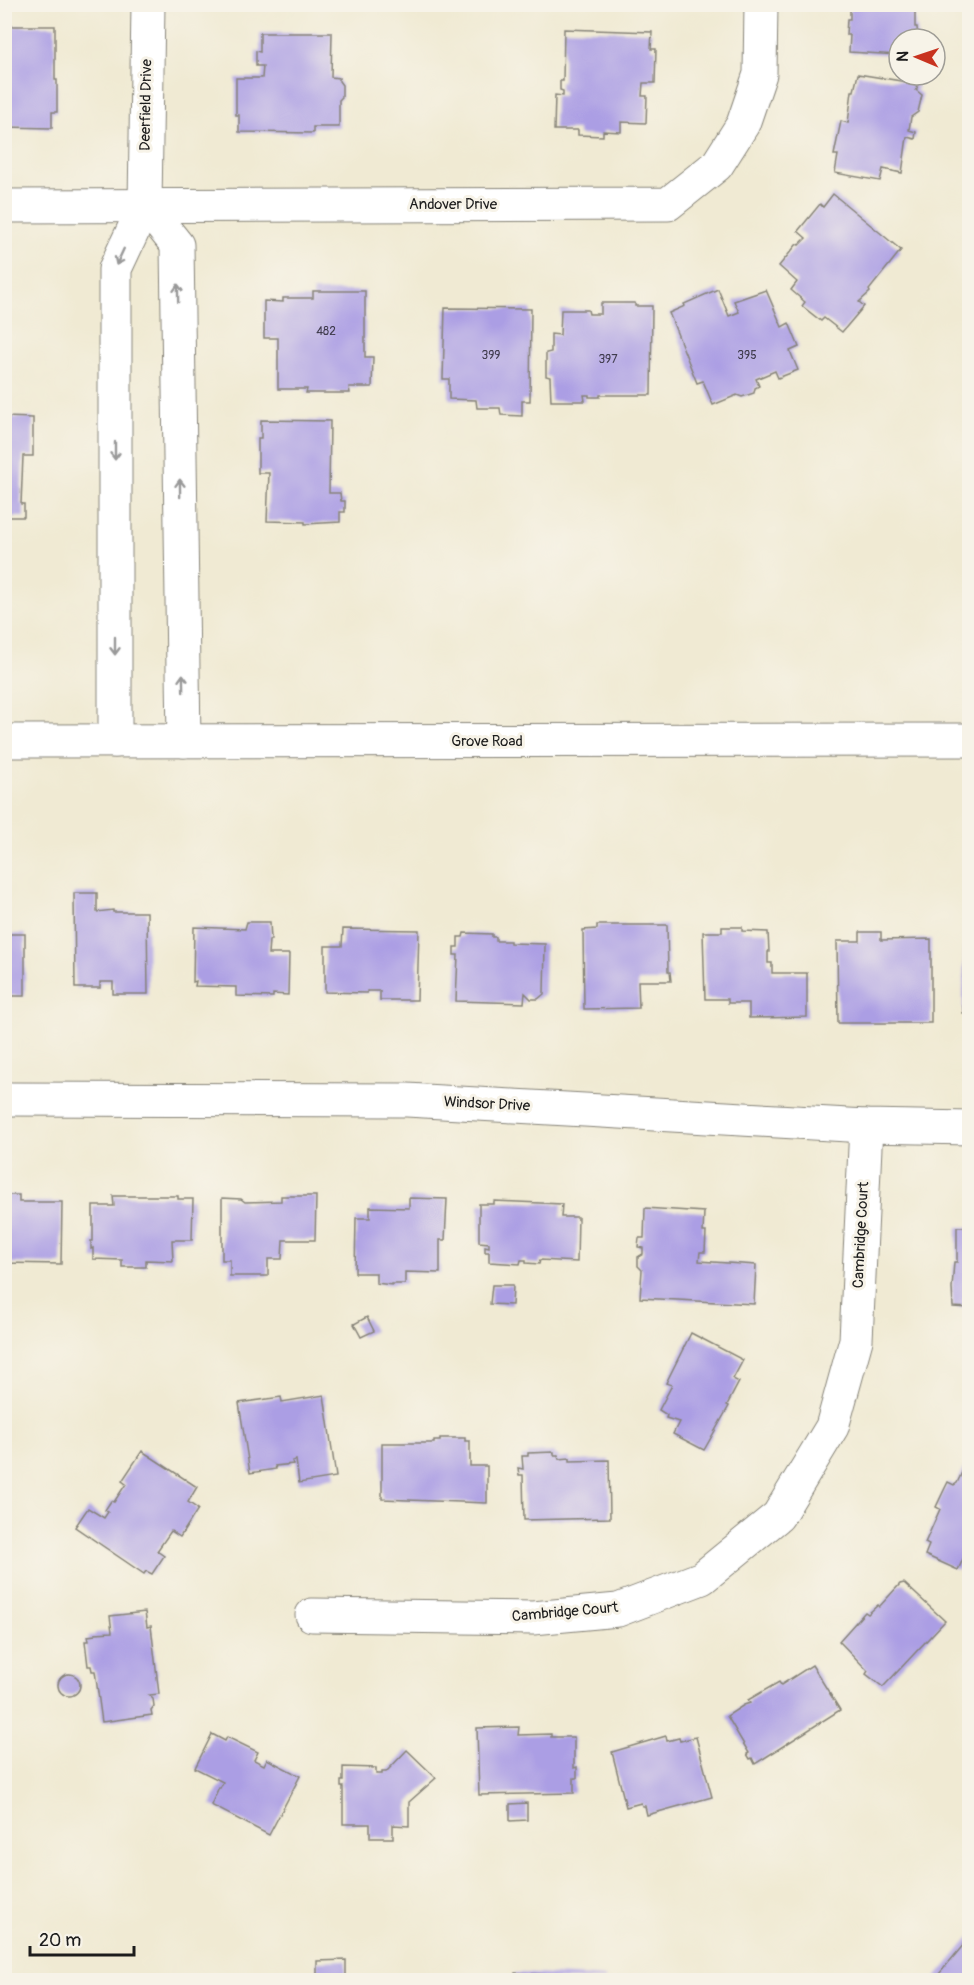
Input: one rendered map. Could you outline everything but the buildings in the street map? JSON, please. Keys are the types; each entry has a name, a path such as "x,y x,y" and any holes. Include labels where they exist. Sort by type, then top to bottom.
{"street":[{"name":"Deerfield Drive","path":"145,205 148,4"},
{"name":"Andover Drive","path":"4,206 668,204 717,165 743,124 760,74 761,4"},
{"path":"115,741 115,269 145,205 177,245 184,741"},
{"name":"Grove Road","path":"4,741 969,740"},
{"name":"Windsor Drive","path":"4,1098 406,1100 866,1126 969,1128"},
{"name":"Cambridge Court","path":"312,1615 533,1618 618,1610 702,1578 778,1516 832,1427 856,1340 866,1126"}]}
